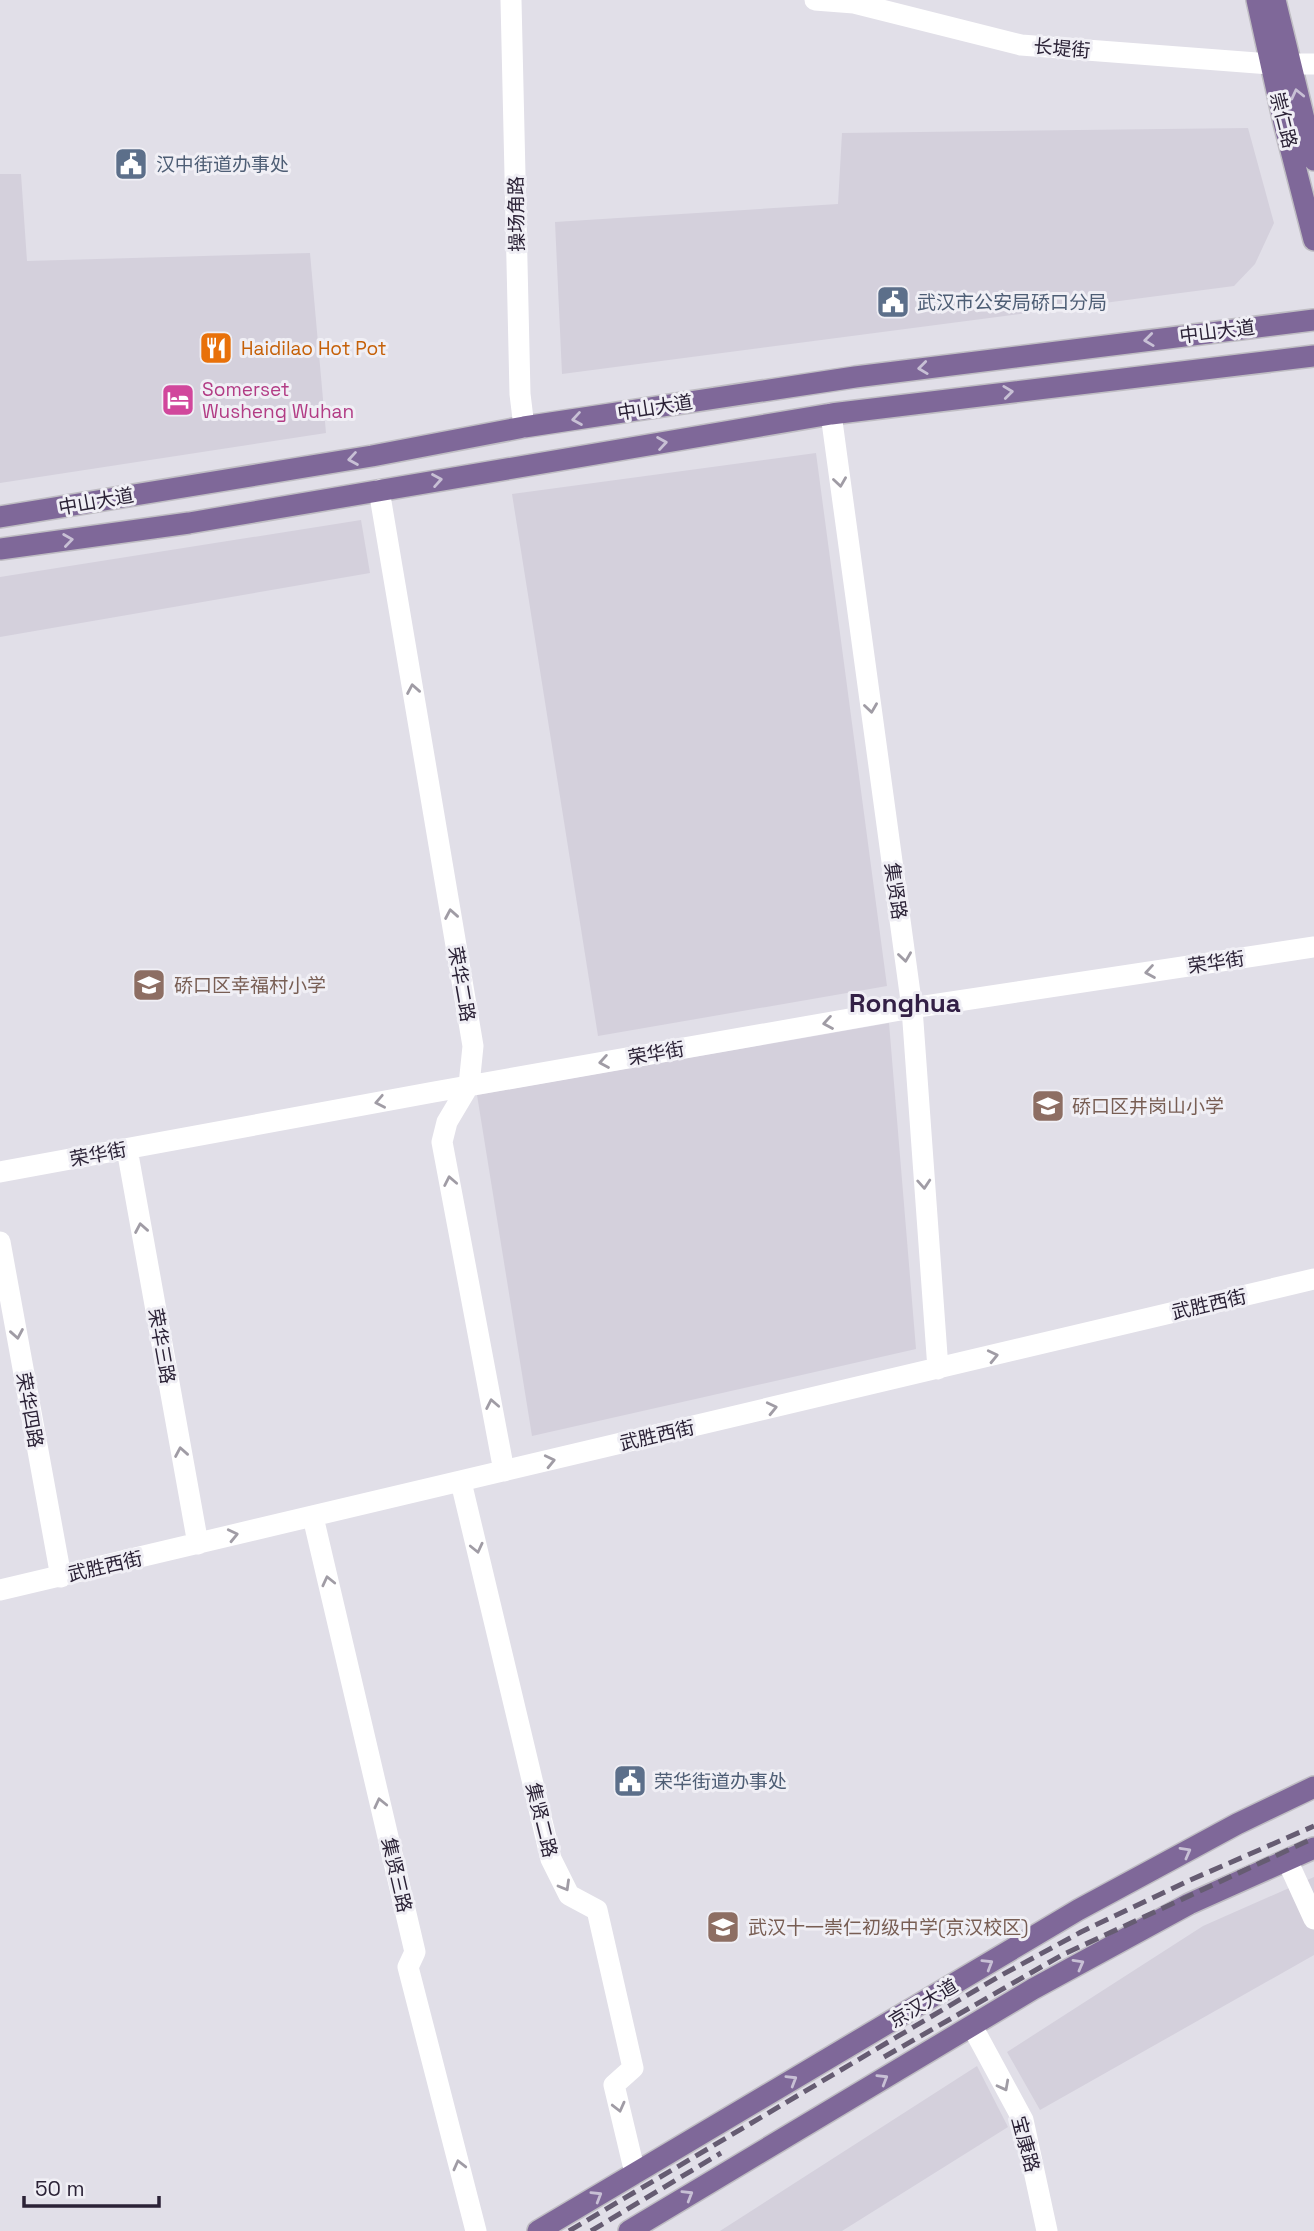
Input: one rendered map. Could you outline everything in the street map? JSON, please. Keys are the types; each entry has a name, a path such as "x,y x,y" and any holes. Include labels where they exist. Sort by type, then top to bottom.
{"main road":[{"name":"崇仁路","path":"1257,0 1314,160"},
{"name":"崇仁路","path":"1275,0 1280,64 1314,240"},
{"name":"中山大道","path":"0,517 372,456 524,427 855,377 1314,320"},
{"name":"中山大道","path":"0,549 189,523 831,414 1314,356"},
{"name":"京汉大道","path":"538,2231 1078,1910 1237,1824 1314,1787"},
{"path":"629,2231 1033,1989 1189,1904 1314,1847"}],"street":[{"name":"操场角路","path":"511,0 520,394 524,427"},
{"name":"长堤街","path":"815,0 854,3 1021,45 1280,64 1314,64"},
{"name":"集贤路","path":"831,414 912,1008 937,1369"},
{"name":"荣华二路","path":"379,490 473,1046 469,1085 447,1122 442,1142 504,1471"},
{"name":"荣华街","path":"0,1172 469,1085 912,1008 1314,947"},
{"name":"荣华三路","path":"127,1149 198,1544"},
{"name":"荣华四路","path":"0,1242 61,1577"},
{"name":"武胜西街","path":"0,1590 1314,1279"},
{"name":"集贤二路","path":"461,1482 551,1859 569,1895 597,1910 633,2068 614,2085 635,2174"},
{"name":"集贤三路","path":"313,1517 415,1952 408,1967 476,2231"},
{"path":"1287,1860 1314,1919"},
{"name":"宝康路","path":"972,2026 1023,2120 1047,2231"}],"shaded area":[{"path":"1248,128 1274,223 1255,264 1234,286 562,374 555,222 838,204 842,133"},
{"path":"0,174 21,174 27,261 310,253 326,433 0,483"},
{"path":"816,453 887,986 598,1036 512,494"},
{"path":"361,520 370,573 0,637 0,577"},
{"path":"889,1023 916,1349 532,1436 477,1095"},
{"path":"1314,1877 1314,1955 1040,2110 1007,2052 1203,1926"},
{"path":"977,2066 1008,2127 842,2231 720,2231"}],"railway":[{"path":"569,2231 998,1977 1081,1932 1188,1881 1314,1826"},
{"path":"884,2057 1062,1955 1314,1838"},
{"path":"591,2231 721,2153"}],"place":[{"name":"汉中街道办事处","path":"131,164"},
{"name":"武汉市公安局硚口分局","path":"893,302"},
{"name":"Haidilao Hot Pot","path":"216,348"},
{"name":"Somerset Wusheng Wuhan","path":"178,400"},
{"name":"硚口区幸福村小学","path":"149,985"},
{"name":"硚口区井岗山小学","path":"1048,1106"},
{"name":"荣华街道办事处","path":"630,1781"},
{"name":"武汉十一崇仁初级中学(京汉校区)","path":"723,1927"}],"district":[{"name":"Ronghua","path":"905,1003"}]}
